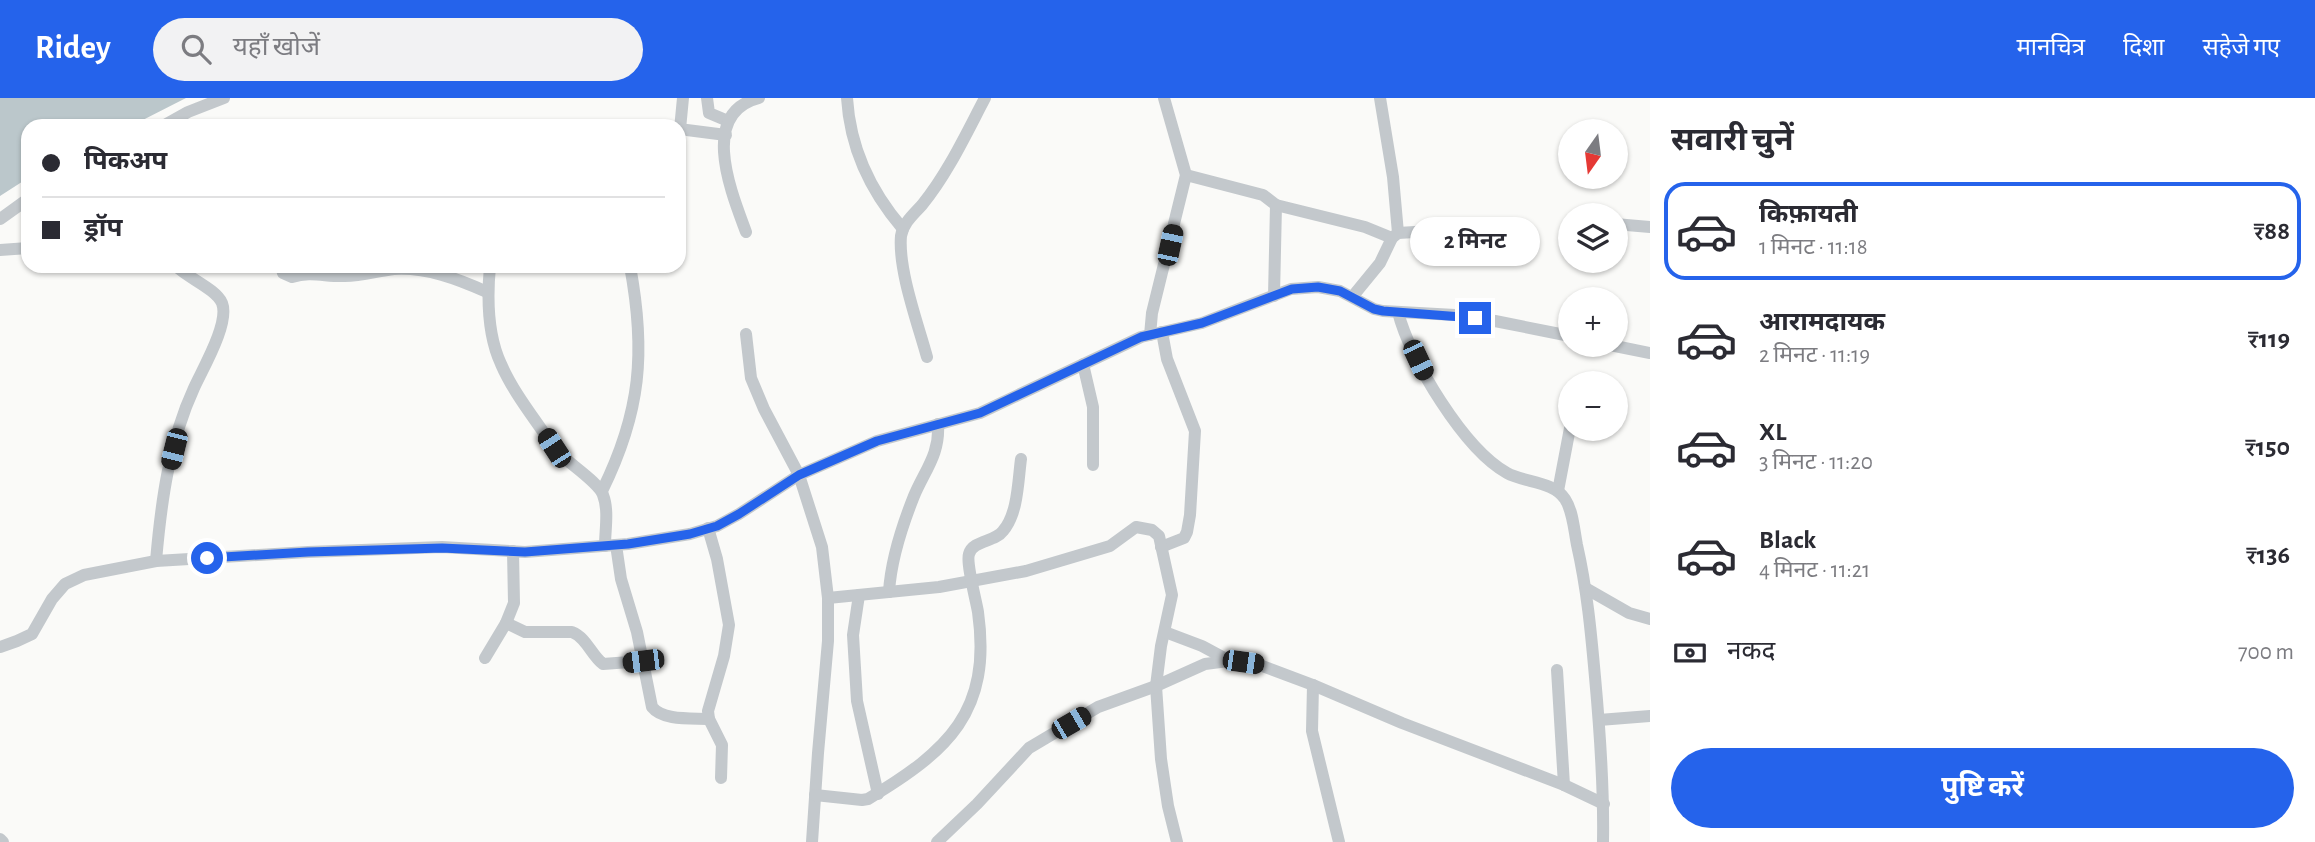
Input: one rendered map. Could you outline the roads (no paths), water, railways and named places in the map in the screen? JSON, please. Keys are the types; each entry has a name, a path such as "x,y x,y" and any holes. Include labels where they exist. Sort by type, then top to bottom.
{"street":[{"path":"176,119 224,98"},
{"path":"680,119 683,98"},
{"path":"707,98 709,113 728,121"},
{"path":"746,232 727,180 724,162 726,135 728,121 740,106 759,98"},
{"path":"847,98 848,115 863,164 875,191 903,229"},
{"path":"927,357 905,277 903,229 934,190 985,98"},
{"path":"1161,547 1184,538 1187,532 1195,431 1156,334 1152,313 1186,175 1164,98"},
{"path":"1353,296 1380,262 1395,236 1392,177 1380,98"},
{"path":"686,130 726,135"},
{"path":"1186,175 1263,195 1276,205 1395,236 1483,228"},
{"path":"0,219 21,204"},
{"path":"1274,296 1276,205"},
{"path":"1628,225 1650,227"},
{"path":"0,250 21,248"},
{"path":"156,561 161,506 180,428 192,391 214,345 223,311 222,302 215,294 183,273"},
{"path":"283,273 292,277 303,273"},
{"path":"312,273 350,276 369,273"},
{"path":"434,273 459,279 488,292"},
{"path":"489,273 488,292 494,344 500,363 563,459 596,483 602,491 611,545 637,632 654,711 667,716 709,719"},
{"path":"602,491 624,441 637,387 638,308 631,273"},
{"path":"0,647 32,634 65,584 84,575 156,561 416,548 513,551 611,545 690,534 739,514 799,475 877,441 980,413 1141,337 1202,323 1292,289 1318,287 1353,296 1374,309 1468,317 1558,334"},
{"path":"1398,312 1425,376 1446,409 1472,441 1509,474 1558,491 1569,508 1587,589 1599,720 1604,842"},
{"path":"746,334 751,378 799,475 822,547 828,598 828,641 812,842"},
{"path":"1628,349 1650,353"},
{"path":"1083,364 1093,407 1093,465"},
{"path":"889,592 892,562 909,510 939,442 938,424"},
{"path":"1558,491 1568,441"},
{"path":"815,795 862,800 878,794 942,748 963,719 974,696 981,670 982,652 973,582 968,564 969,554 973,547 997,538 1005,530 1015,500 1021,459"},
{"path":"828,598 973,582 1026,571 1110,546 1136,527 1152,530 1159,537 1172,595 1156,685 1161,759 1177,842"},
{"path":"708,528 718,559 729,625 724,656 708,711 709,719 722,745 721,778"},
{"path":"485,658 506,623 514,603 513,551"},
{"path":"1587,589 1629,613 1650,619"},
{"path":"859,595 853,635 857,701 878,794"},
{"path":"506,623 526,632 572,632 579,635 603,664 643,661"},
{"path":"1165,632 1202,646 1228,661"},
{"path":"937,842 977,804 1028,748 1098,707 1205,664 1228,661 1257,664 1313,685 1402,723 1564,785 1604,804"},
{"path":"1557,670 1564,785"},
{"path":"1313,685 1312,731 1339,842"},
{"path":"1599,720 1650,716"}]}
